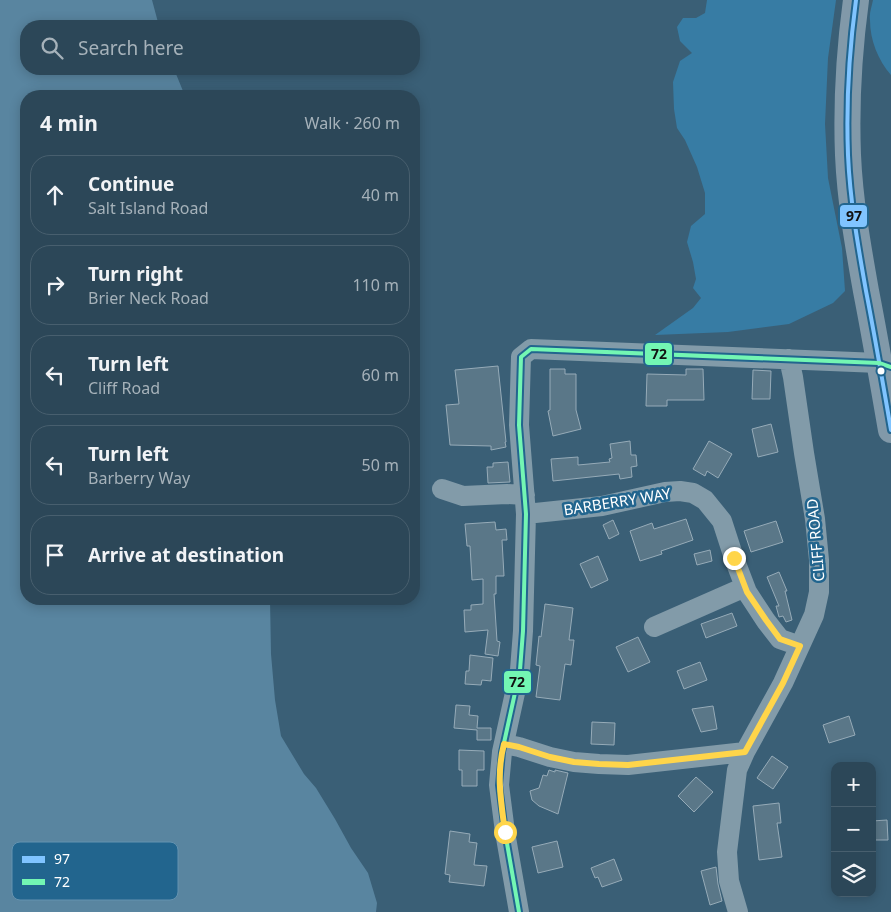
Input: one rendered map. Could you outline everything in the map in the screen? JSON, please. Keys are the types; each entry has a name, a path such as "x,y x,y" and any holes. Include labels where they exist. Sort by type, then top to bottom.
{"main road":[{"path":"856,0 850,42 847,99 851,193 858,244 885,365 891,430"}],"street":[{"path":"519,912 499,785 502,752 520,670 523,631 525,505 519,425 521,357 531,349 789,359 885,365"},
{"name":"CLIFF ROAD","path":"738,912 729,881 727,852 738,770 745,752 783,683 800,646 814,615 819,592 819,560 815,519 789,359"},
{"name":"BARBERRY WAY","path":"442,489 463,496 507,494 525,505 602,506 665,492 680,491 693,493 705,500 722,521 747,592 761,614 780,639 800,646"},
{"path":"654,627 745,587"},
{"path":"504,744 574,762 628,765 745,752"}],"shaded area":[{"path":"0,0 152,0 157,20 20,20 20,75 176,75 183,90 20,90 20,605 270,605 271,654 275,700 281,736 304,774 316,788 368,873 377,903 376,912 0,912"},
{"path":"707,0 836,0 828,58 825,124 828,178 842,248 845,291 833,303 789,324 728,332 655,335 693,308 701,298 693,288 696,279 687,242 691,226 705,214 705,193 697,167 685,140 677,128 673,82 680,61 692,53 680,41 677,27 683,18 696,18 705,13"},
{"path":"873,0 891,0 891,75 879,56 871,35 870,15"}],"building":[{"path":"498,366 506,447 491,450 491,446 450,445 446,405 459,404 455,370"},
{"path":"550,369 565,369 565,374 576,374 576,410 581,429 553,436 548,411 550,410"},
{"path":"686,369 703,369 704,400 667,400 667,406 646,406 647,374 686,375"},
{"path":"753,370 771,371 770,399 752,399"},
{"path":"771,424 778,452 758,457 752,429"},
{"path":"630,441 631,455 636,455 637,466 631,467 632,477 620,479 619,474 553,481 551,459 578,457 578,465 610,462 609,459 612,458 610,444"},
{"path":"709,441 732,454 718,478 707,471 705,476 693,469"},
{"path":"508,462 510,482 488,483 487,467 493,467 493,463"},
{"path":"686,519 693,540 661,551 662,554 640,561 630,531 652,523 654,529"},
{"path":"613,520 619,534 609,539 603,525"},
{"path":"776,521 783,542 751,552 744,531"},
{"path":"495,522 496,530 506,529 507,540 502,540 504,576 496,576 496,594 494,594 497,641 500,642 498,656 485,654 488,630 465,632 464,610 471,610 471,605 483,604 483,579 472,580 470,546 467,546 465,524"},
{"path":"710,550 712,561 697,565 694,554"},
{"path":"598,556 608,580 591,588 580,564"},
{"path":"779,572 787,591 785,591 792,620 786,622 783,616 779,617 776,606 779,606 767,577"},
{"path":"545,604 573,608 569,640 574,640 571,665 565,664 560,700 536,697 540,666 536,665"},
{"path":"732,613 737,626 706,638 701,624"},
{"path":"638,637 650,662 628,672 616,647"},
{"path":"470,655 493,658 491,681 482,680 481,685 465,684 466,671 469,671"},
{"path":"700,662 707,680 684,689 677,671"},
{"path":"456,705 470,706 469,715 478,716 477,728 491,728 491,740 477,740 477,730 454,728"},
{"path":"713,706 717,729 701,732 692,709"},
{"path":"849,716 855,735 829,743 823,725"},
{"path":"592,722 615,723 614,745 591,744"},
{"path":"459,750 484,751 484,770 477,770 477,786 462,786 462,770 459,770"},
{"path":"772,756 788,767 773,789 757,778"},
{"path":"549,770 568,773 558,814 539,806 532,800 530,791 539,788 543,775 547,776"},
{"path":"696,777 713,792 694,812 678,796"},
{"path":"779,803 781,823 777,823 782,857 759,860 753,806"},
{"path":"887,820 888,840 876,840 876,821"},
{"path":"450,831 470,834 469,842 477,843 474,865 487,866 484,886 449,882 450,875 445,874"},
{"path":"557,841 563,867 538,873 532,847"},
{"path":"614,859 622,880 602,887 598,877 595,878 591,868"},
{"path":"716,867 722,901 710,905 701,871"}],"transit line":[{"name":"97","path":"856,0 848,97 847,136 849,172 857,240 891,430"},
{"name":"72","path":"519,912 499,785 502,752 520,670 523,631 526,514 519,425 521,357 531,349 879,363 891,367"}],"route":[{"path":"505,832 499,785 504,744 574,762 628,765 745,752 783,683 800,646 780,639 747,592 734,558"}]}
